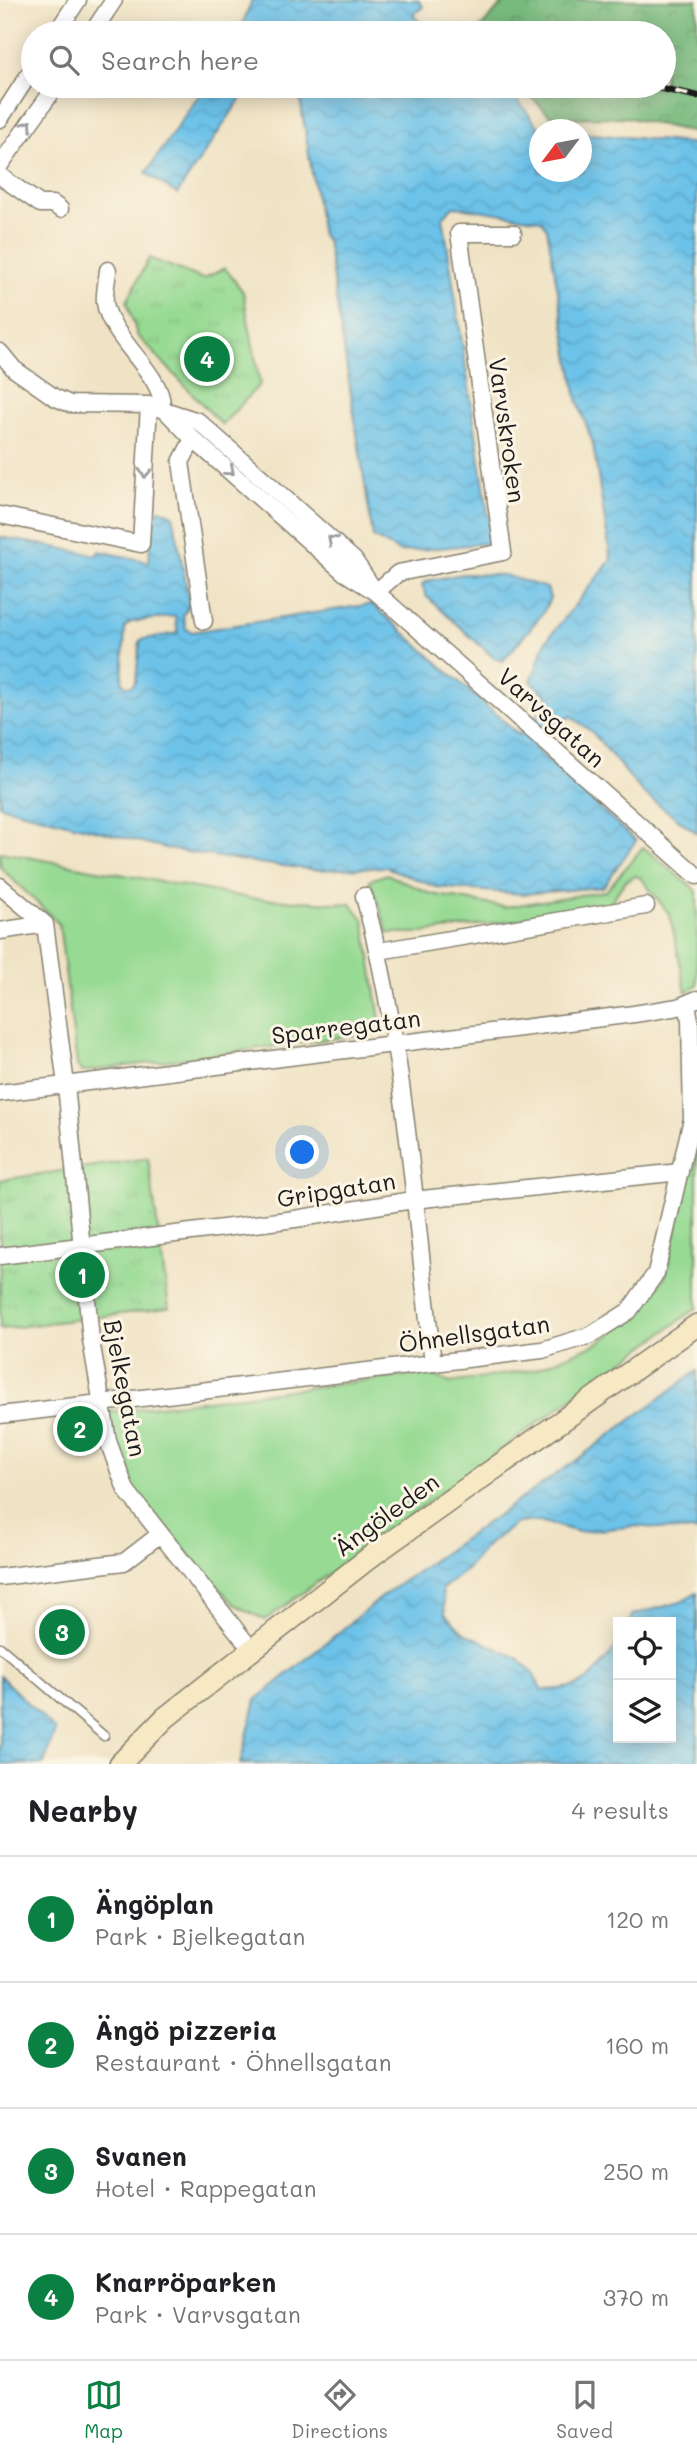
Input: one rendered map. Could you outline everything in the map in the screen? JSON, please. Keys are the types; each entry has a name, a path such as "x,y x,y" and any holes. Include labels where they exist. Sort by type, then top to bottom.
{"main road":[{"name":"Ängöleden","path":"120,1764 165,1718 385,1546 697,1325"}],"street":[{"path":"64,21 78,0"},
{"path":"100,21 114,0"},
{"path":"0,119 21,87"},
{"path":"2,158 47,98"},
{"path":"0,176 40,204 53,204 60,209"},
{"name":"Varvskroken","path":"376,592 398,573 503,552 459,233 513,233"},
{"path":"0,515 141,544 156,406 163,396 129,350 110,316 105,303 108,270"},
{"name":"Varvsgatan","path":"0,352 14,369 54,397 70,404 156,406 198,421 354,560 376,592"},
{"name":"Varvsgatan","path":"156,406 345,573 376,592 697,876"},
{"path":"193,439 181,462 204,621"},
{"path":"0,886 45,924"},
{"path":"364,896 379,951 395,1042 433,1363"},
{"path":"379,951 646,906"},
{"path":"0,931 45,924"},
{"name":"Bjelkegatan","path":"45,924 101,1401 116,1465 127,1490 159,1535 251,1649"},
{"name":"Sparregatan","path":"0,1093 634,1014 692,1002"},
{"name":"Öhnellsgatan","path":"0,1415 542,1350 591,1335 629,1311 656,1273 692,1119 692,1002"},
{"name":"Gripgatan","path":"0,1256 295,1219 413,1200 680,1172"},
{"path":"0,1577 124,1562 159,1535"}],"lane":[{"path":"0,1647 104,1736"}],"green space":[{"path":"519,0 697,0 697,133 625,117 553,118 532,98 676,98 676,21 486,21 503,3"},
{"path":"149,258 203,279 225,268 243,292 260,384 222,425 137,335 127,301"},
{"path":"643,847 697,891 697,985 686,992 670,915 641,878 635,876 625,881 609,905 586,911 421,933 388,933 370,880 387,874 431,894 505,907 606,891"},
{"path":"0,852 249,898 351,904 364,920 382,1032 82,1072 77,1065 59,924 0,867"},
{"path":"697,1146 697,1308 265,1620 234,1604 128,1486 108,1412 429,1373 450,1383 536,1369 602,1341 638,1312 665,1277"},
{"path":"148,1158 169,1308 0,1329 0,1180"}],"water":[{"path":"252,0 418,0 423,7 413,15 419,21 244,21"},
{"path":"197,98 241,98 177,194 146,173"},
{"path":"300,98 516,98 532,119 529,119 529,182 592,182 592,134 697,144 697,833 644,794 592,732 570,716 534,748 636,841 603,887 522,894 436,887 386,867 317,870 173,850 0,806 0,537 97,555 99,551 149,562 151,519 160,509 173,515 190,604 183,615 186,629 192,632 372,604 519,735 551,700 531,681 546,641 611,560 593,444 577,399 547,229 541,220 453,206 443,217 492,539 488,543 400,552 373,537 327,240 322,236","holes":["175,616 178,633 140,640 136,681 132,686 126,686 122,682 125,627 131,622"]},
{"path":"463,574 504,575 547,588 550,598 543,613 503,661 494,658 426,596 422,585 426,581"},
{"path":"697,1371 697,1532 636,1526 579,1532 539,1521 517,1523 488,1544 465,1571 442,1589 445,1614 464,1633 518,1658 532,1672 542,1690 580,1684 595,1673 613,1650 613,1743 676,1743 676,1617 631,1617 681,1602 697,1593 697,1764 240,1764 256,1700 388,1592 575,1461"},
{"path":"0,1676 55,1730 44,1764 0,1764"}],"railway":[{"path":"676,92 697,96"}],"place":[{"name":"Knarröparken","path":"207,359"},
{"name":"Ängöplan","path":"82,1275"},
{"name":"Ängö pizzeria","path":"80,1429"},
{"name":"Svanen","path":"62,1632"}]}
